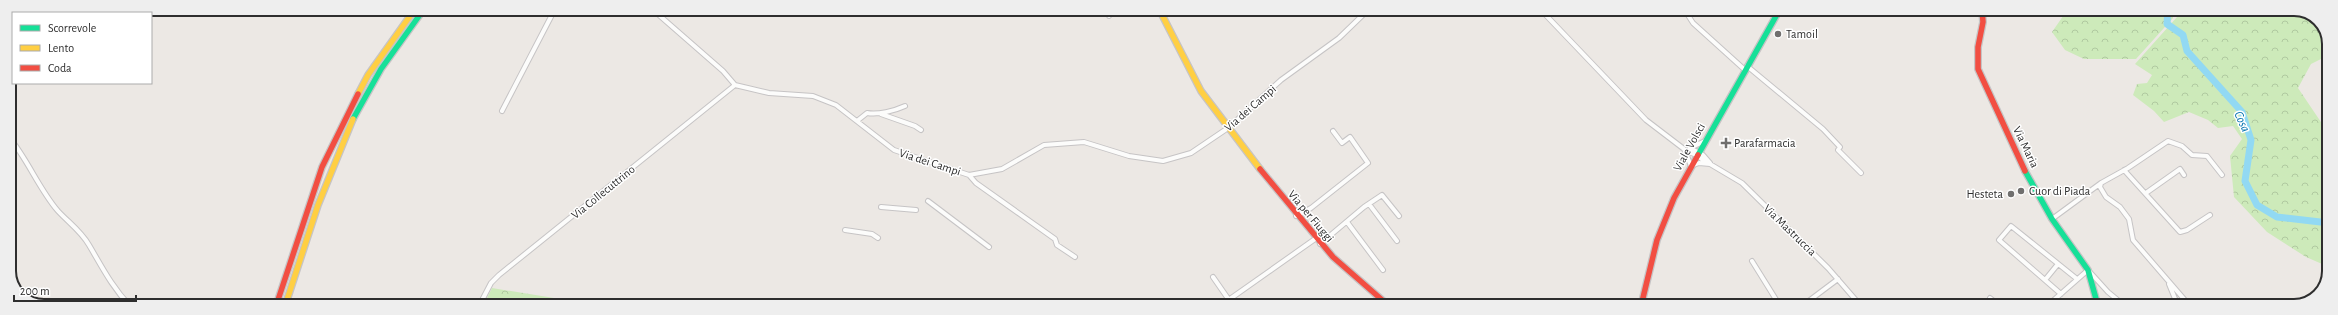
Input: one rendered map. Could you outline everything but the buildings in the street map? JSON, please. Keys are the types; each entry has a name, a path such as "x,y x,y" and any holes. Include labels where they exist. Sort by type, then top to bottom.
{"main road":[{"path":"278,299 310,198 328,153 368,75 410,16"},
{"path":"287,299 318,203 345,137 375,79 419,16"},
{"name":"Via per Fiuggi","path":"1163,16 1201,91 1228,128 1315,239 1350,274 1380,299"},
{"name":"Viale Volsci","path":"1643,299 1657,240 1674,198 1697,154 1776,16"},
{"name":"Via Maria","path":"1983,16 1983,22 1978,47 1978,69 2020,162 2052,219 2088,270 2097,299"}],"street":[{"path":"502,111 551,16"},
{"path":"660,16 723,71 735,85"},
{"name":"Via dei Campi","path":"735,85 769,93 812,96 836,105 894,150 970,175 1002,170 1044,145 1084,142 1129,156 1163,161 1191,153 1228,128 1281,80 1340,38 1362,16"},
{"path":"1547,16 1646,120 1686,151 1691,166 1708,162 1705,140 1690,148"},
{"path":"1688,16 1692,23 1822,129 1840,147 1838,150 1861,173"},
{"name":"Via Collecuttrino","path":"483,299 491,283 499,275 735,85"},
{"path":"881,114 905,106"},
{"path":"857,121 867,113 881,114 915,126 921,130"},
{"path":"1296,216 1306,209 1311,208 1368,163 1350,137 1342,143 1333,132"},
{"path":"2052,219 2100,183 2124,170 2168,141 2182,146 2192,154 2207,156 2222,175"},
{"path":"16,146 25,157 36,177 58,210 84,238 121,299"},
{"path":"1681,146 1690,148 1697,154"},
{"path":"1686,151 1697,154"},
{"name":"Via Mastruccia","path":"1697,154 1742,183 1838,279 1855,299"},
{"path":"2146,193 2180,169 2184,175"},
{"path":"2124,170 2180,232 2187,230 2210,215"},
{"path":"970,175 976,183 1055,239 1057,245 1075,257"},
{"path":"2100,183 2100,187 2106,198 2120,207 2130,219 2133,240 2184,299"},
{"path":"1320,244 1382,195 1399,216"},
{"path":"928,201 989,247"},
{"path":"1369,204 1397,241"},
{"path":"881,207 916,210"},
{"path":"1346,222 1383,270"},
{"path":"2061,294 1999,240 2011,226 2077,279"},
{"path":"845,230 872,234 878,238"},
{"path":"1230,299 1315,239"},
{"path":"1752,261 1776,299"},
{"path":"2044,280 2058,264"},
{"path":"2055,299 2088,270 2116,299"},
{"path":"1213,277 1228,299"},
{"path":"1813,299 1838,279"},
{"path":"2168,280 2175,299"}],"green space":[{"path":"2063,16 2173,16 2173,18 2136,59 2084,59 2065,50 2052,32"},
{"path":"2297,16 2314,24 2319,32 2322,42 2322,58 2311,64 2298,88 2322,124 2322,264 2306,257 2267,232 2234,197 2230,156 2242,139 2233,126 2218,128 2208,120 2189,112 2164,122 2154,111 2133,95 2137,84 2147,83 2152,75 2135,64 2177,17"},
{"path":"492,288 560,299 486,299"}],"waterway":[{"name":"Cosa","path":"2168,16 2167,24 2183,35 2187,51 2242,112 2251,140 2245,181 2257,205 2277,217 2322,222"}],"traffic: fast":[{"path":"353,119 381,69 419,16"},
{"path":"1698,155 1776,16"},
{"path":"2025,171 2052,219 2088,270 2096,299"}],"traffic: slow":[{"path":"358,94 368,75 410,16"},
{"path":"1163,16 1201,91 1260,169"},
{"path":"287,299 318,205 353,119"}],"traffic: jam":[{"path":"1983,16 1983,22 1978,47 1978,69 2025,171"},
{"path":"278,299 322,167 358,94"},
{"path":"1643,299 1657,240 1674,198 1698,155"},
{"path":"1260,169 1333,257 1381,299"}],"place":[{"name":"Tamoil","path":"1778,34"},
{"name":"Parafarmacia","path":"1726,143"},
{"name":"Cuor di Piada","path":"2021,191"},
{"name":"Hesteta","path":"2011,194"}]}
